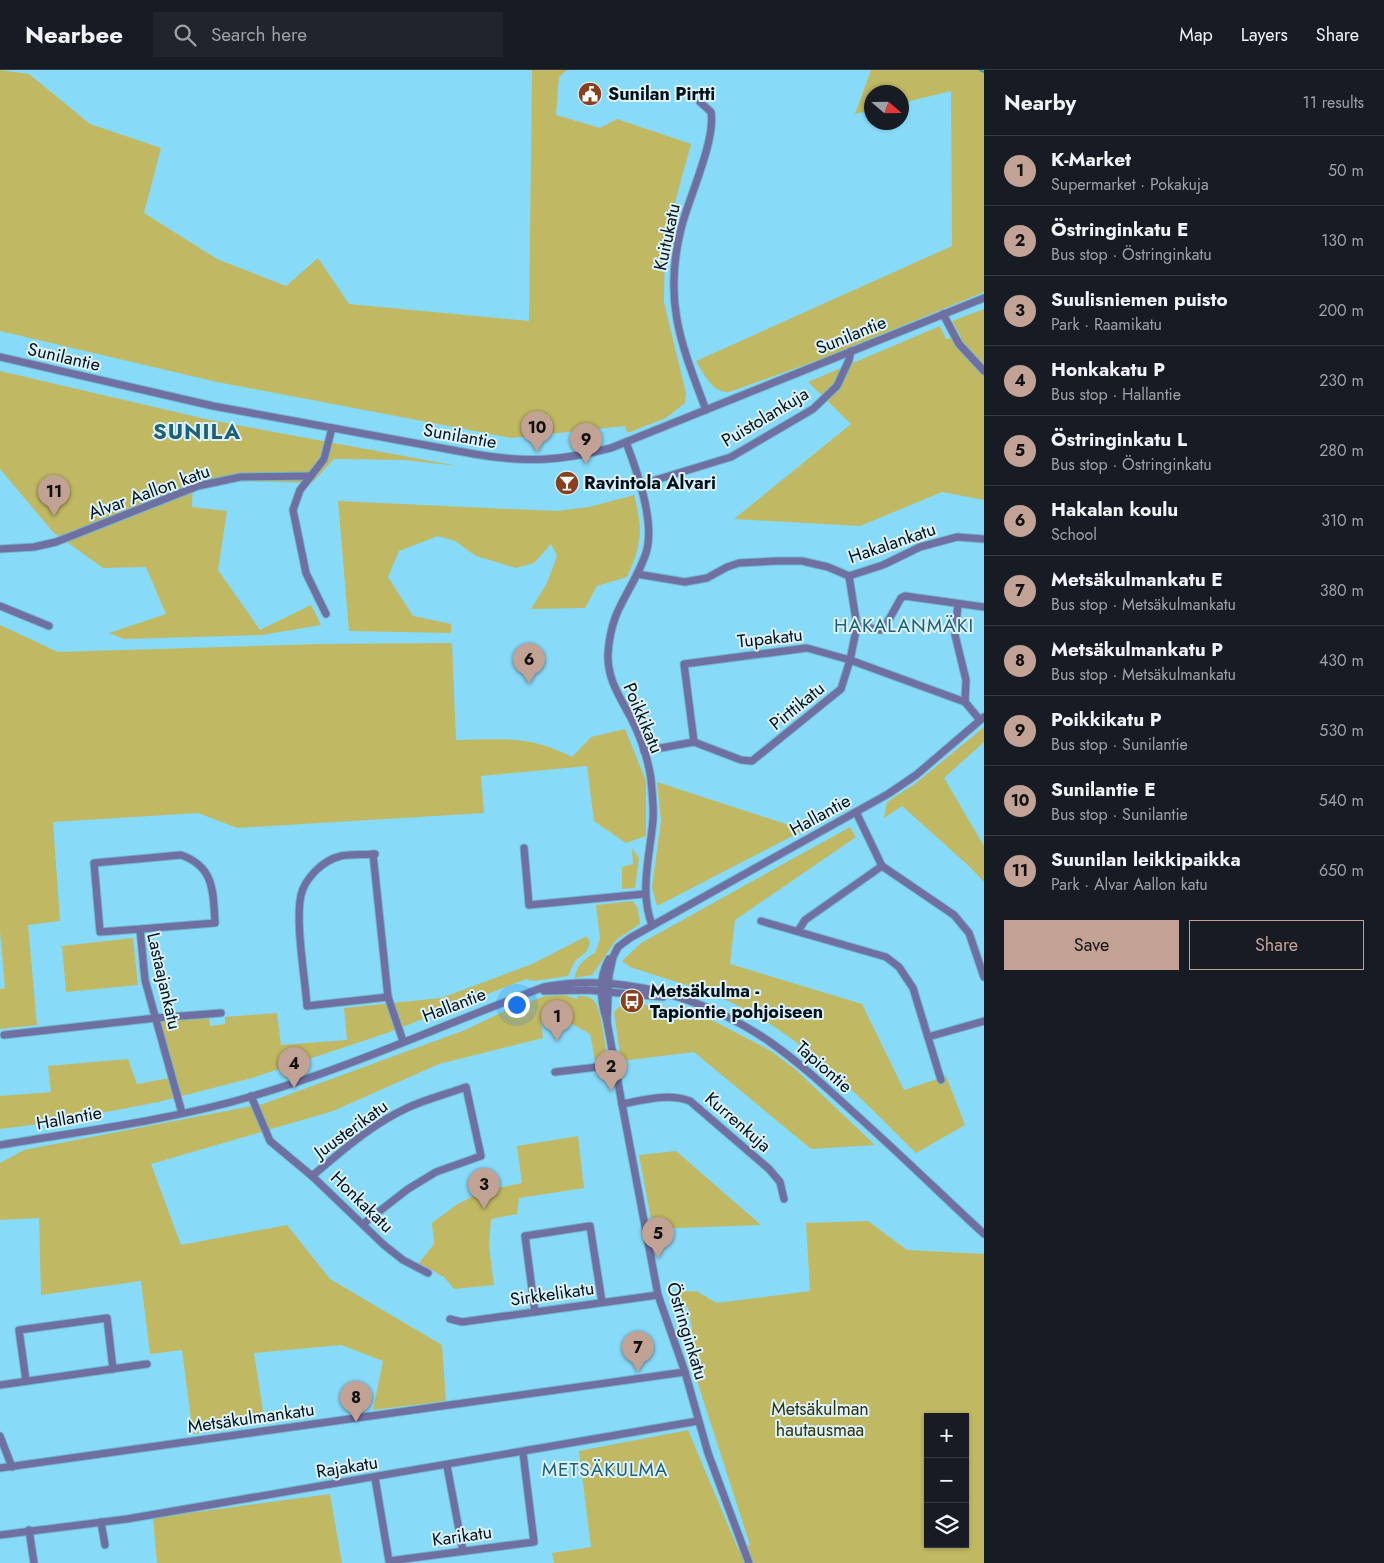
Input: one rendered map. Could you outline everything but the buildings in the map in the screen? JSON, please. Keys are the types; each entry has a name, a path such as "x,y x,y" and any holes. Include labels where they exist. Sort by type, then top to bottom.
{"street":[{"name":"Kuitukatu","path":"700,102 710,112 711,131 681,228 674,260 672,289 674,314 684,350 706,410"},
{"name":"Sunilantie","path":"0,357 213,406 332,428 520,460 563,459 585,455 626,442 984,298"},
{"path":"943,314 959,344 984,371"},
{"name":"Puistolankuja","path":"639,485 731,457 813,409 836,386 851,352"},
{"path":"326,614 306,573 293,510 300,490 324,459 332,428"},
{"name":"Poikkikatu","path":"626,442 648,517 649,539 646,555 614,616 609,635 608,658 613,685 632,720 644,750 651,778 653,818 644,894 652,925"},
{"name":"Alvar Aallon katu","path":"0,549 34,547 56,542 198,486 240,477 311,476"},
{"name":"Hakalankatu","path":"637,574 685,582 702,580 727,566 739,563 802,561 828,567 849,576 883,565 920,547 956,537 984,539"},
{"name":"Pirttikatu","path":"694,742 741,760 752,761 842,689 857,626 849,576"},
{"path":"857,626 880,630 887,623 901,598 905,596 984,607"},
{"path":"958,604 955,635 966,680 966,702 982,719"},
{"path":"0,606 49,626"},
{"name":"Tupakatu","path":"694,742 684,664 807,648 850,660 966,702"},
{"name":"Hallantie","path":"0,1145 182,1113 251,1096 403,1041 524,994 605,987 606,965 618,947 652,925 856,812 916,775 982,719"},
{"path":"644,750 694,742"},
{"path":"856,812 882,866 954,915 969,933 984,977"},
{"path":"524,848 529,905 644,894"},
{"path":"388,997 307,1006 299,911 301,894 308,879 320,867 340,856 374,854 388,997 403,1041"},
{"name":"Lastaajankatu","path":"180,855 194,860 206,873 212,888 215,923 140,930 100,932 94,863 180,855"},
{"path":"798,931 805,920 882,866"},
{"path":"761,921 886,957 899,968 912,988 941,1080"},
{"name":"Lastaajankatu","path":"140,930 145,980 182,1113"},
{"name":"Tapiontie","path":"605,987 689,1002 745,1027 791,1057 984,1234"},
{"name":"Östringinkatu","path":"605,987 607,1022 658,1295 685,1372 698,1421 749,1563"},
{"path":"4,1035 156,1018 221,1013"},
{"path":"928,1037 984,1021"},
{"path":"555,1072 615,1065"},
{"name":"Juusterikatu","path":"312,1176 358,1138 381,1122 407,1108 466,1087 481,1156 436,1172 408,1189 363,1224"},
{"name":"Honkakatu","path":"251,1096 270,1141 312,1176 403,1260 428,1273"},
{"name":"Kurrenkuja","path":"622,1104 664,1097 679,1097 690,1101 769,1169 780,1182 784,1199"},
{"path":"535,1312 525,1236 590,1226 602,1302"},
{"name":"Sirkkelikatu","path":"450,1319 462,1322 658,1295"},
{"path":"26,1381 19,1330 107,1318 113,1368"},
{"path":"0,1385 148,1364"},
{"name":"Metsäkulmankatu","path":"0,1468 685,1372"},
{"name":"Rajakatu","path":"0,1535 101,1522 375,1478 698,1421"},
{"path":"0,1436 12,1467"},
{"name":"Karikatu","path":"375,1478 390,1562 534,1542 523,1453"},
{"path":"447,1466 463,1551"},
{"path":"101,1522 105,1545"},
{"path":"29,1530 34,1563"}],"green space":[{"path":"0,70 29,74 90,124 161,148 144,213 217,259 286,286 318,258 349,304 529,321 532,70 567,70 559,77 556,115 600,128 617,119 691,144 665,239 664,302 686,393 685,403 666,418 627,433 625,426 511,438 217,382 0,331"},
{"path":"871,70 984,70 984,292 824,358 729,392 718,389 705,377 696,361 952,246 951,91 909,101 909,85 866,85"},
{"path":"864,89 864,112 855,114"},
{"path":"984,309 984,500 942,492 860,526 734,519 851,424 808,382 940,326 946,339 961,337 952,321"},
{"path":"0,371 210,420 458,466 405,460 334,459 312,483 193,480 192,507 227,511 218,570 260,630 311,605 321,625 262,635 124,639 109,633 166,614 146,567 103,568 53,532 0,469"},
{"path":"634,495 639,518 640,537 632,566 627,577 597,586 585,608 531,609 547,583 557,556 551,544 534,563 516,568 476,556 455,541 438,536 399,551 388,577 413,616 451,624 451,633 349,631 338,501 556,511 589,507"},
{"path":"0,625 58,652 319,644 452,643 456,740 515,740 542,745 572,757 591,737 625,729 646,781 646,836 626,843 594,821 587,766 481,776 484,813 237,828 198,813 53,822 60,921 28,925 37,1025 0,1029 0,989 5,988 0,931"},
{"path":"984,727 984,742 944,778 984,846 984,882 902,806 884,818 887,802 916,783"},
{"path":"657,782 804,830 657,906 652,887 661,820"},
{"path":"850,827 856,837 735,920 730,964 862,1004 904,1090 946,1076 965,1125 916,1153 819,1061 777,1028 724,999 630,967 622,961 641,943"},
{"path":"632,848 639,858 635,888 622,889 622,867 633,864"},
{"path":"633,901 638,909 640,924 616,940 592,975 575,978 579,966 595,953 600,939 596,905"},
{"path":"587,936 590,943 587,951 575,961 568,976 534,981 526,979 387,1033 252,1078 158,1102 55,1122 0,1129 0,1096 51,1092 48,1066 128,1059 137,1084 175,1077 160,1021 209,1018 210,1026 225,1024 225,1017 277,1013 281,1045 347,1040 344,1008 441,998 532,964"},
{"path":"133,938 138,985 66,992 62,946"},
{"path":"565,995 577,999 578,996 588,997 596,1004 601,1019 607,1058 595,1060 590,1034 561,1018 541,1021 543,1038 439,1064 333,1111 151,1164 181,1245 287,1225 330,1279 442,1345 446,1401 373,1410 383,1361 341,1345 254,1353 265,1424 193,1434 182,1350 150,1354 141,1281 41,1295 39,1218 0,1220 0,1163 24,1150 263,1104 465,1030 507,1010 545,996"},
{"path":"623,1003 679,1008 702,1015 771,1051 796,1070 875,1145 811,1149 694,1052 621,1061 614,1012"},
{"path":"578,1136 584,1188 519,1198 517,1214 491,1219 489,1246 494,1285 454,1289 444,1277 419,1263 434,1244 432,1223 456,1205 483,1191 522,1183 517,1146"},
{"path":"676,1151 761,1225 653,1229 639,1155"},
{"name":"Metsäkulman hautausmaa","path":"868,1221 907,1250 984,1254 984,1563 554,1563 552,1553 591,1547 579,1451 688,1430 738,1549 750,1545 699,1387 687,1336 692,1329 688,1307 674,1307 671,1292 696,1291 717,1303 810,1291 806,1223"},
{"path":"330,1494 342,1563 157,1563 153,1518"}],"waterway":[{"path":"980,70 984,72"}],"place":[{"name":"Sunilan Pirtti","path":"590,94"},
{"name":"Sunilantie E","path":"537,452"},
{"name":"Poikkikatu P","path":"586,464"},
{"name":"Ravintola Alvari","path":"567,483"},
{"name":"Suunilan leikkipaikka","path":"54,516"},
{"name":"Hakalan koulu","path":"529,684"},
{"name":"Metsäkulma - Tapiontie pohjoiseen","path":"632,1001"},
{"name":"K-Market","path":"557,1041"},
{"name":"Honkakatu P","path":"294,1088"},
{"name":"Östringinkatu E","path":"611,1091"},
{"name":"Suulisniemen puisto","path":"484,1209"},
{"name":"Östringinkatu L","path":"658,1258"},
{"name":"Metsäkulmankatu E","path":"638,1372"},
{"name":"Metsäkulmankatu P","path":"356,1422"}],"district":[{"name":"SUNILA","path":"197,431"},
{"name":"HAKALANMÄKI","path":"904,625"},
{"name":"METSÄKULMA","path":"605,1469"}]}
